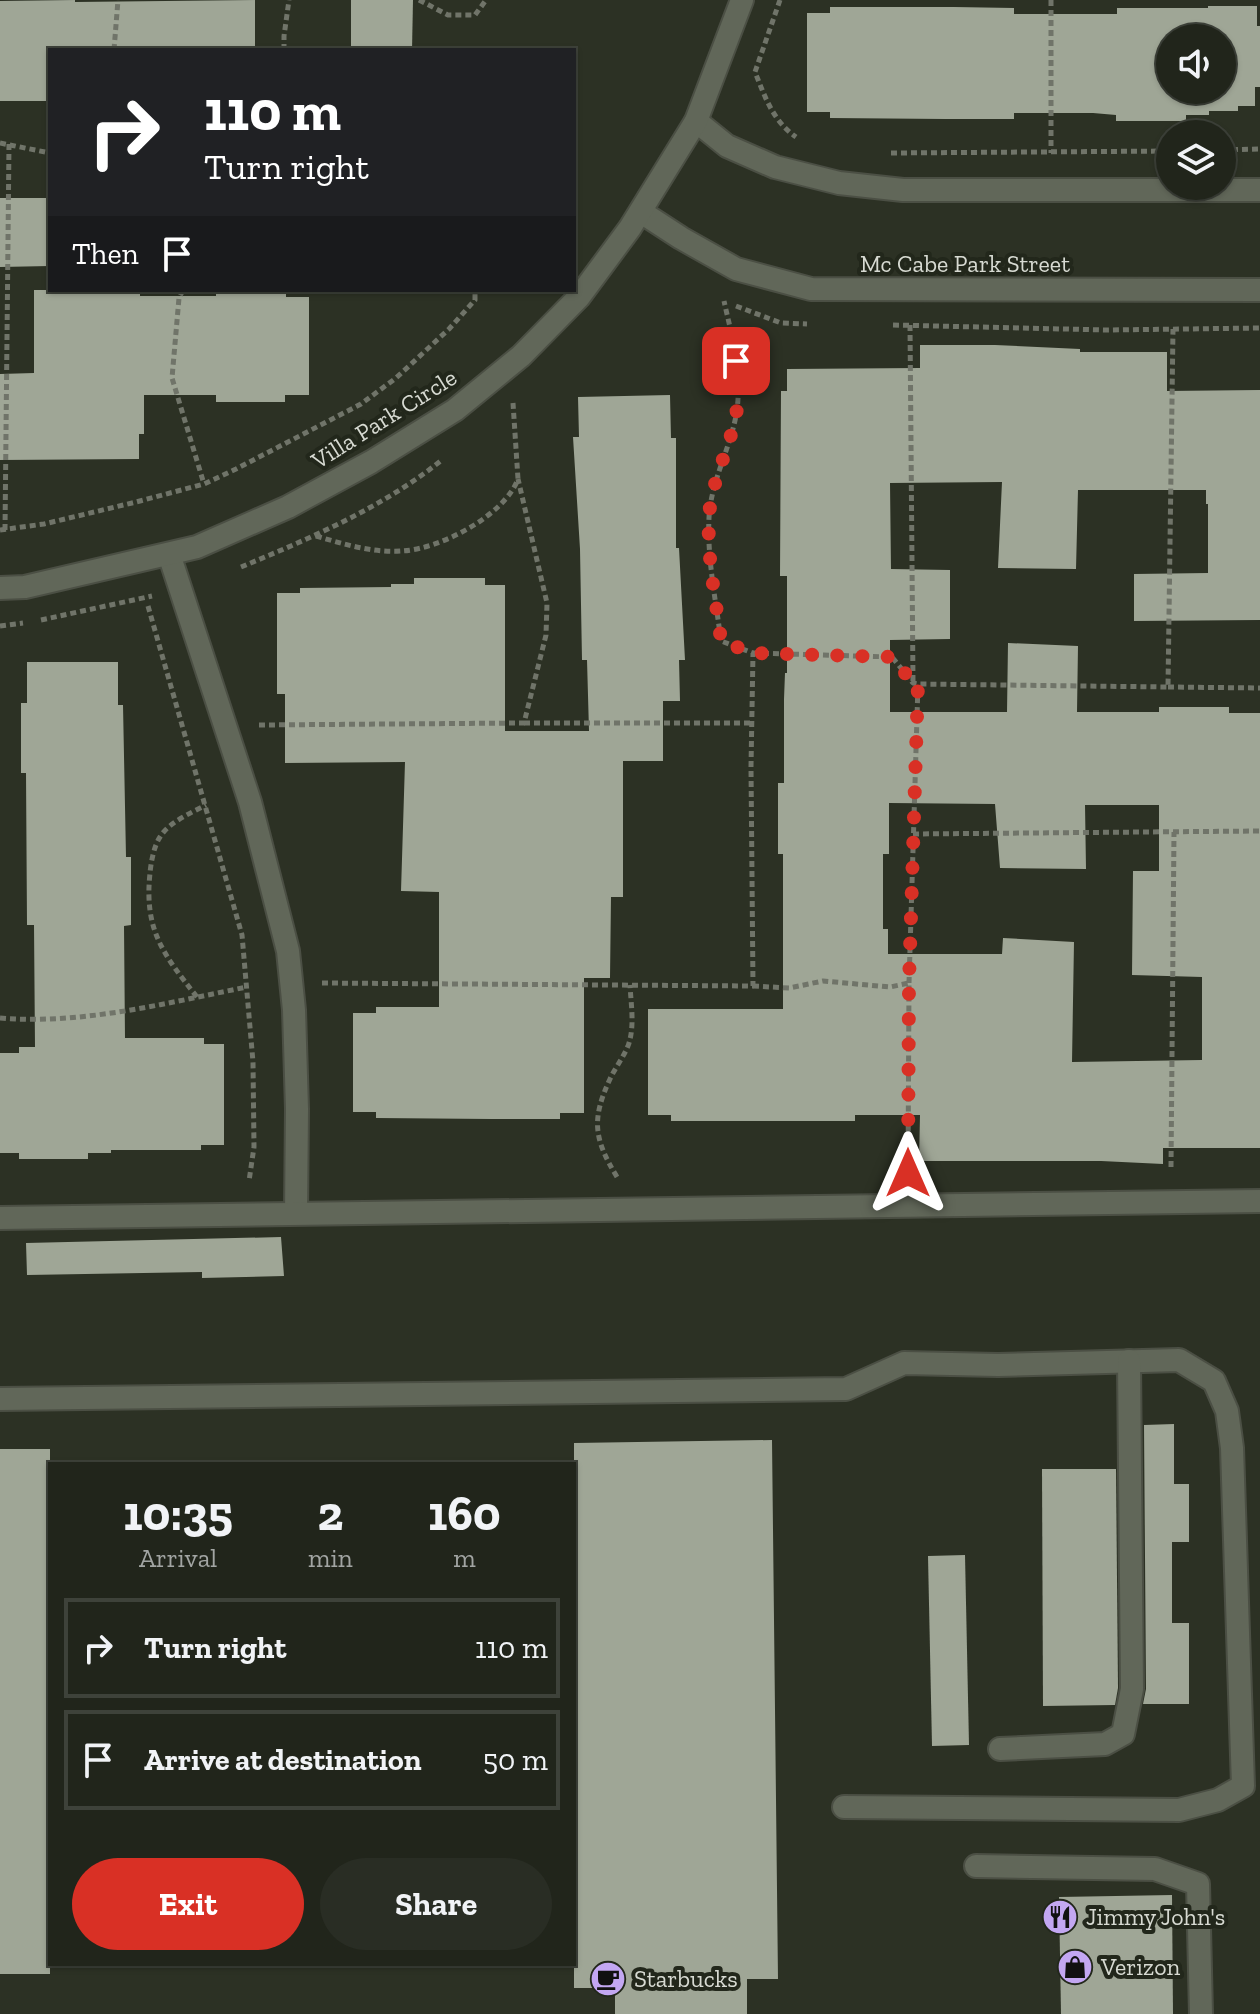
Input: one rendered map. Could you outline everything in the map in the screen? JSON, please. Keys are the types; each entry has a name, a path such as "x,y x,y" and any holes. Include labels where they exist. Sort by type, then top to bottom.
{"lane":[{"name":"Villa Park Circle","path":"0,588 25,587 197,547 288,507 371,462 455,410 521,356 579,297 641,212 696,121 742,0"},
{"path":"696,121 727,146 775,167 839,183 903,190 1260,190"},
{"name":"Mc Cabe Park Street","path":"641,212 736,269 811,289 1260,290"},
{"path":"169,554 250,802 288,951 297,1095 296,1213"},
{"path":"0,1218 1260,1201"},
{"path":"0,1399 846,1389 904,1363 998,1365 1179,1360 1214,1381 1227,1411 1232,1448 1243,1786 1218,1800 1179,1810 844,1807"},
{"path":"1000,1749 1105,1744 1123,1734 1132,1689 1129,1361"},
{"path":"976,1866 1155,1869 1198,1884 1201,2014"}],"path":[{"path":"114,48 118,0"},
{"path":"284,48 289,0"},
{"path":"419,0 448,15 475,15 486,0"},
{"path":"780,0 755,72 781,127 805,144"},
{"path":"1051,0 1051,153"},
{"path":"0,143 48,153"},
{"path":"9,144 2,530 59,520 204,484 308,434 361,404 396,378 449,329 475,300 475,292"},
{"path":"1236,150 1260,149"},
{"path":"880,153 1156,151"},
{"path":"182,292 172,378 204,484"},
{"path":"724,301 736,361 738,399 718,469 709,516 710,562 721,641 753,653 892,657 916,684 1260,688"},
{"path":"893,1174 908,1173 916,684 910,325"},
{"path":"1168,687 1173,329"},
{"path":"513,402 518,479 547,603 546,635 524,723"},
{"path":"315,536 352,547 402,551 439,542 479,524 514,490 518,479"},
{"path":"146,598 242,935 253,1062 254,1147 250,1181 235,1181"},
{"path":"753,653 753,986"},
{"path":"254,711 259,725 751,723"},
{"path":"197,997 170,963 152,927 148,897 151,861 160,836 181,818 206,805"},
{"path":"913,834 1260,831"},
{"path":"1171,1167 1174,832"},
{"path":"316,983 789,988 823,981 890,987 909,983"},
{"path":"602,1178 618,1178 605,1158 596,1133 599,1106 628,1046 632,1024 630,985"},
{"path":"0,1018 34,1021 146,1007 247,987"}],"building":[{"path":"255,0 255,48 48,48 48,101 0,101 0,1"},
{"path":"351,0 413,0 412,48 351,48"},
{"path":"1257,6 1260,87 1255,87 1255,106 1238,106 1238,111 1209,111 1209,115 1186,115 1186,120 1156,121 1116,121 1116,115 1093,113 1014,113 1014,119 945,119 830,118 830,112 807,112 807,13 830,13 830,7 954,7 1014,8 1014,14 1117,14 1117,8"},
{"path":"0,198 48,198 48,266 0,267"},
{"path":"34,290 140,292 140,296 286,292 286,297 309,297 309,395 285,395 285,402 216,402 216,395 144,395 144,434 139,434 139,459 0,460 0,374 34,373"},
{"path":"920,345 995,345 1080,349 1080,352 1167,352 1167,391 1260,390 1260,620 1134,621 1134,574 1208,573 1206,490 1078,490 1076,569 998,568 1002,482 890,483 891,569 950,570 950,639 890,640 890,712 1007,712 1008,643 1078,646 1077,712 1159,712 1159,707 1229,707 1229,713 1260,713 1260,1148 1163,1148 1163,1164 919,1161 920,1115 855,1115 855,1121 671,1121 671,1115 648,1115 648,1009 783,1009 783,854 778,854 778,783 784,783 787,673 787,576 780,576 781,391 787,391 787,369 920,368","holes":["889,803 995,804 1000,868 1086,869 1085,805 1159,805 1159,871 1133,871 1132,975 1202,977 1202,1060 1072,1062 1074,942 1003,938 1002,954 888,954 888,929 883,929 883,854 889,854"]},
{"path":"670,395 671,438 676,438 676,548 679,548 685,660 679,660 680,701 663,701 663,761 623,761 623,897 611,897 610,978 584,978 584,1113 560,1113 560,1119 491,1119 376,1118 376,1112 353,1112 353,1013 376,1013 376,1007 439,1007 439,892 401,891 405,762 285,763 285,694 277,694 277,593 300,593 300,588 391,587 391,584 414,584 414,578 485,578 485,585 505,585 505,731 589,731 587,660 582,660 580,549 573,437 579,437 578,397"},
{"path":"27,662 118,662 118,705 123,705 126,857 131,857 131,925 124,926 125,1038 204,1038 204,1044 224,1044 224,1145 201,1145 201,1150 111,1150 111,1153 88,1153 88,1159 19,1159 19,1153 0,1153 0,1053 19,1053 19,1047 35,1047 34,925 27,925 26,773 21,773 21,703 27,703"},
{"path":"281,1237 284,1276 202,1278 202,1272 27,1275 26,1243"},
{"path":"1174,1424 1174,1484 1189,1484 1189,1542 1172,1542 1172,1623 1189,1623 1189,1704 1143,1704 1146,1689 1144,1425"},
{"path":"772,1440 778,1979 747,1979 747,2014 615,2014 615,1988 574,1988 574,1443"},
{"path":"0,1449 50,1449 50,1974 0,1974"},
{"path":"1042,1469 1116,1469 1118,1688 1115,1705 1043,1706"},
{"path":"965,1555 969,1745 932,1746 928,1556"},
{"path":"1172,1895 1173,2014 1061,2014 1059,1897"}],"place":[{"name":"Jimmy John's","path":"1060,1917"},
{"name":"Verizon","path":"1075,1967"},
{"name":"Starbucks","path":"608,1979"}],"route":[{"path":"736,361 738,399 718,469 709,516 710,562 721,641 753,653 892,657 913,683 918,684 909,983 908,1173"}]}
